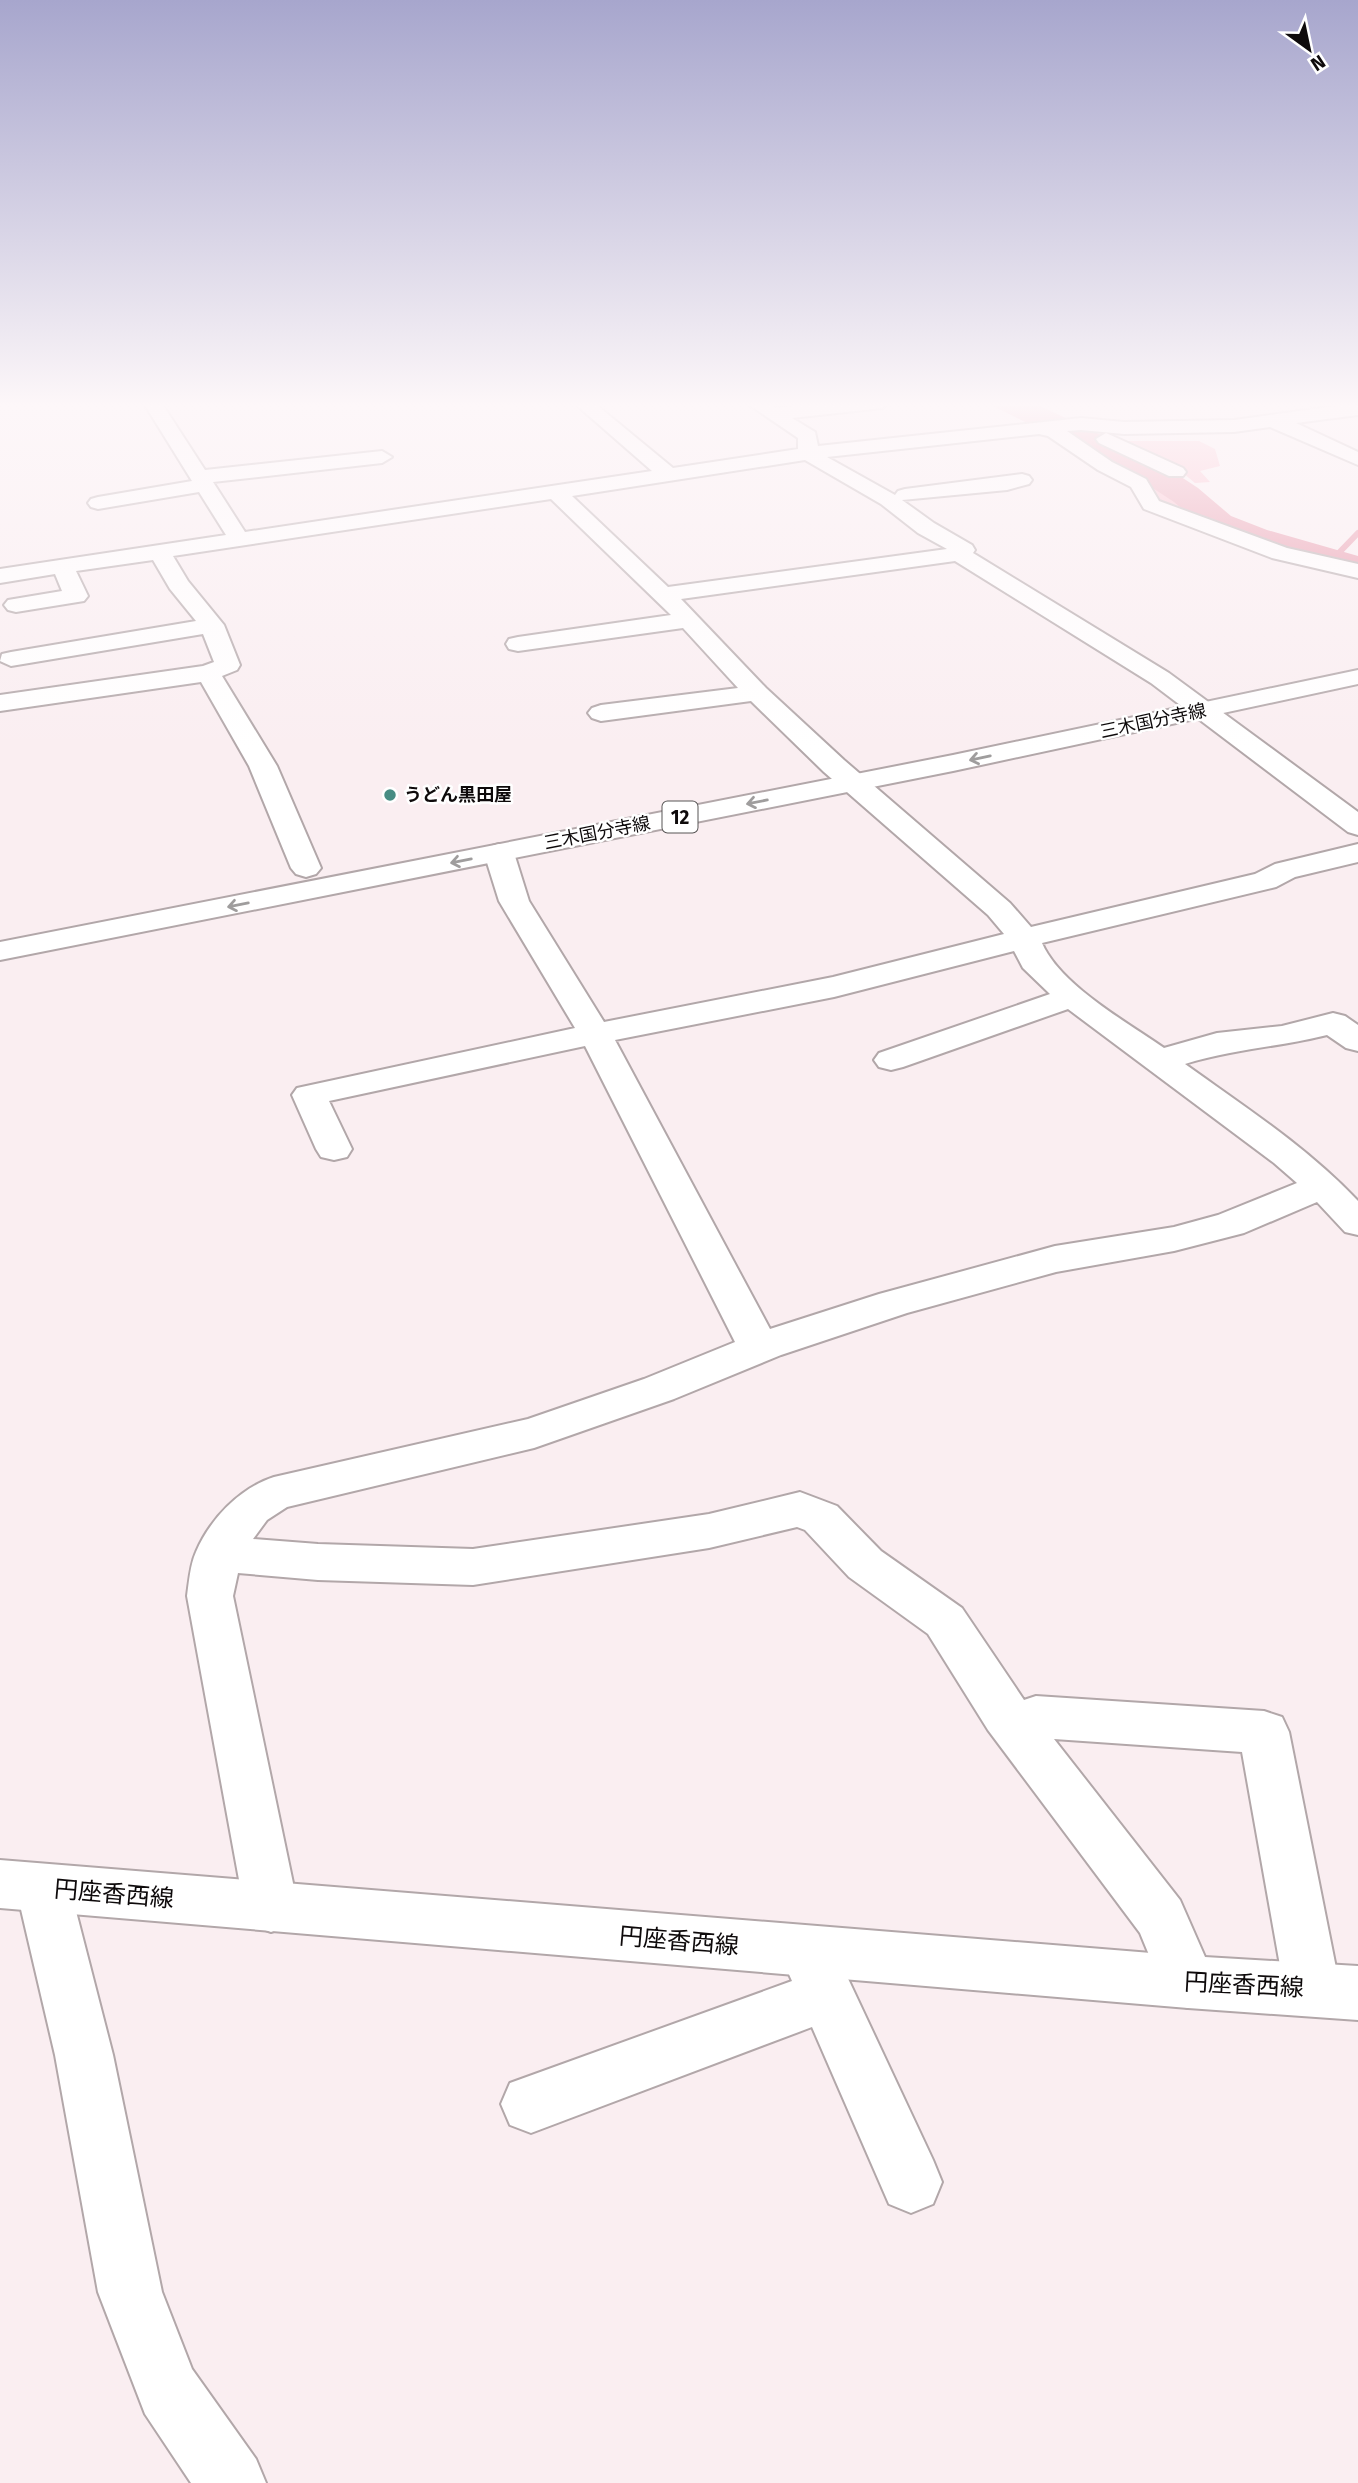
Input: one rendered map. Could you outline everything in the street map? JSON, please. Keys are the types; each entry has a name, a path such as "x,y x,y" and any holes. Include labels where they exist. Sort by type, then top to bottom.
{"street":[{"path":"225,518 240,541"},
{"path":"0,576 389,518"},
{"path":"583,518 689,620 757,693 843,774 999,909 1025,940 1034,961 1072,997 1287,1155 1323,1186 1358,1223"},
{"path":"662,595 958,555 964,550 912,518"},
{"path":"1185,518 1280,554 1358,571"},
{"path":"0,704 208,673 228,665 212,625 178,584 160,553"},
{"path":"958,555 1160,678 1358,826"},
{"path":"16,605 76,596 63,568"},
{"path":"518,644 689,620"},
{"path":"11,659 212,625"},
{"name":"三木国分寺線","path":"1192,703 1358,660"},
{"path":"208,673 263,766 306,868"},
{"name":"三木国分寺線","path":"0,951 499,853 843,774 1192,703 1358,677"},
{"path":"601,713 757,693"},
{"name":"三木国分寺線","path":"0,926 306,868 843,774"},
{"path":"499,853 514,901 595,1034 759,1348"},
{"path":"334,1149 309,1095 595,1034 834,987 1120,914 1265,881 1285,870 1358,853"},
{"path":"891,1060 1072,997"},
{"path":"1159,1061 1217,1043 1283,1037 1333,1023 1358,1041"},
{"path":"271,1907 210,1596 218,1554 251,1508 274,1494 534,1433 659,1389 759,1348 893,1303 1055,1259 1174,1240 1231,1224 1323,1186"},
{"path":"218,1554 318,1562 473,1567 709,1531 800,1510 821,1518 865,1564 945,1621 1006,1715 1161,1918 1188,1982"},
{"path":"1036,1717 1264,1732 1335,1990"},
{"path":"21,1886 84,2054 130,2292 168,2391 232,2483"},
{"name":"円座香西線","path":"21,1886 271,1907 816,1973 1188,1982 1335,1990"},
{"path":"531,2104 816,1973 911,2182"}],"waterway":[{"path":"1213,518 1254,538 1358,567"},
{"path":"1332,560 1358,533"}],"place":[{"name":"うどん黒田屋","path":"390,795"}]}
